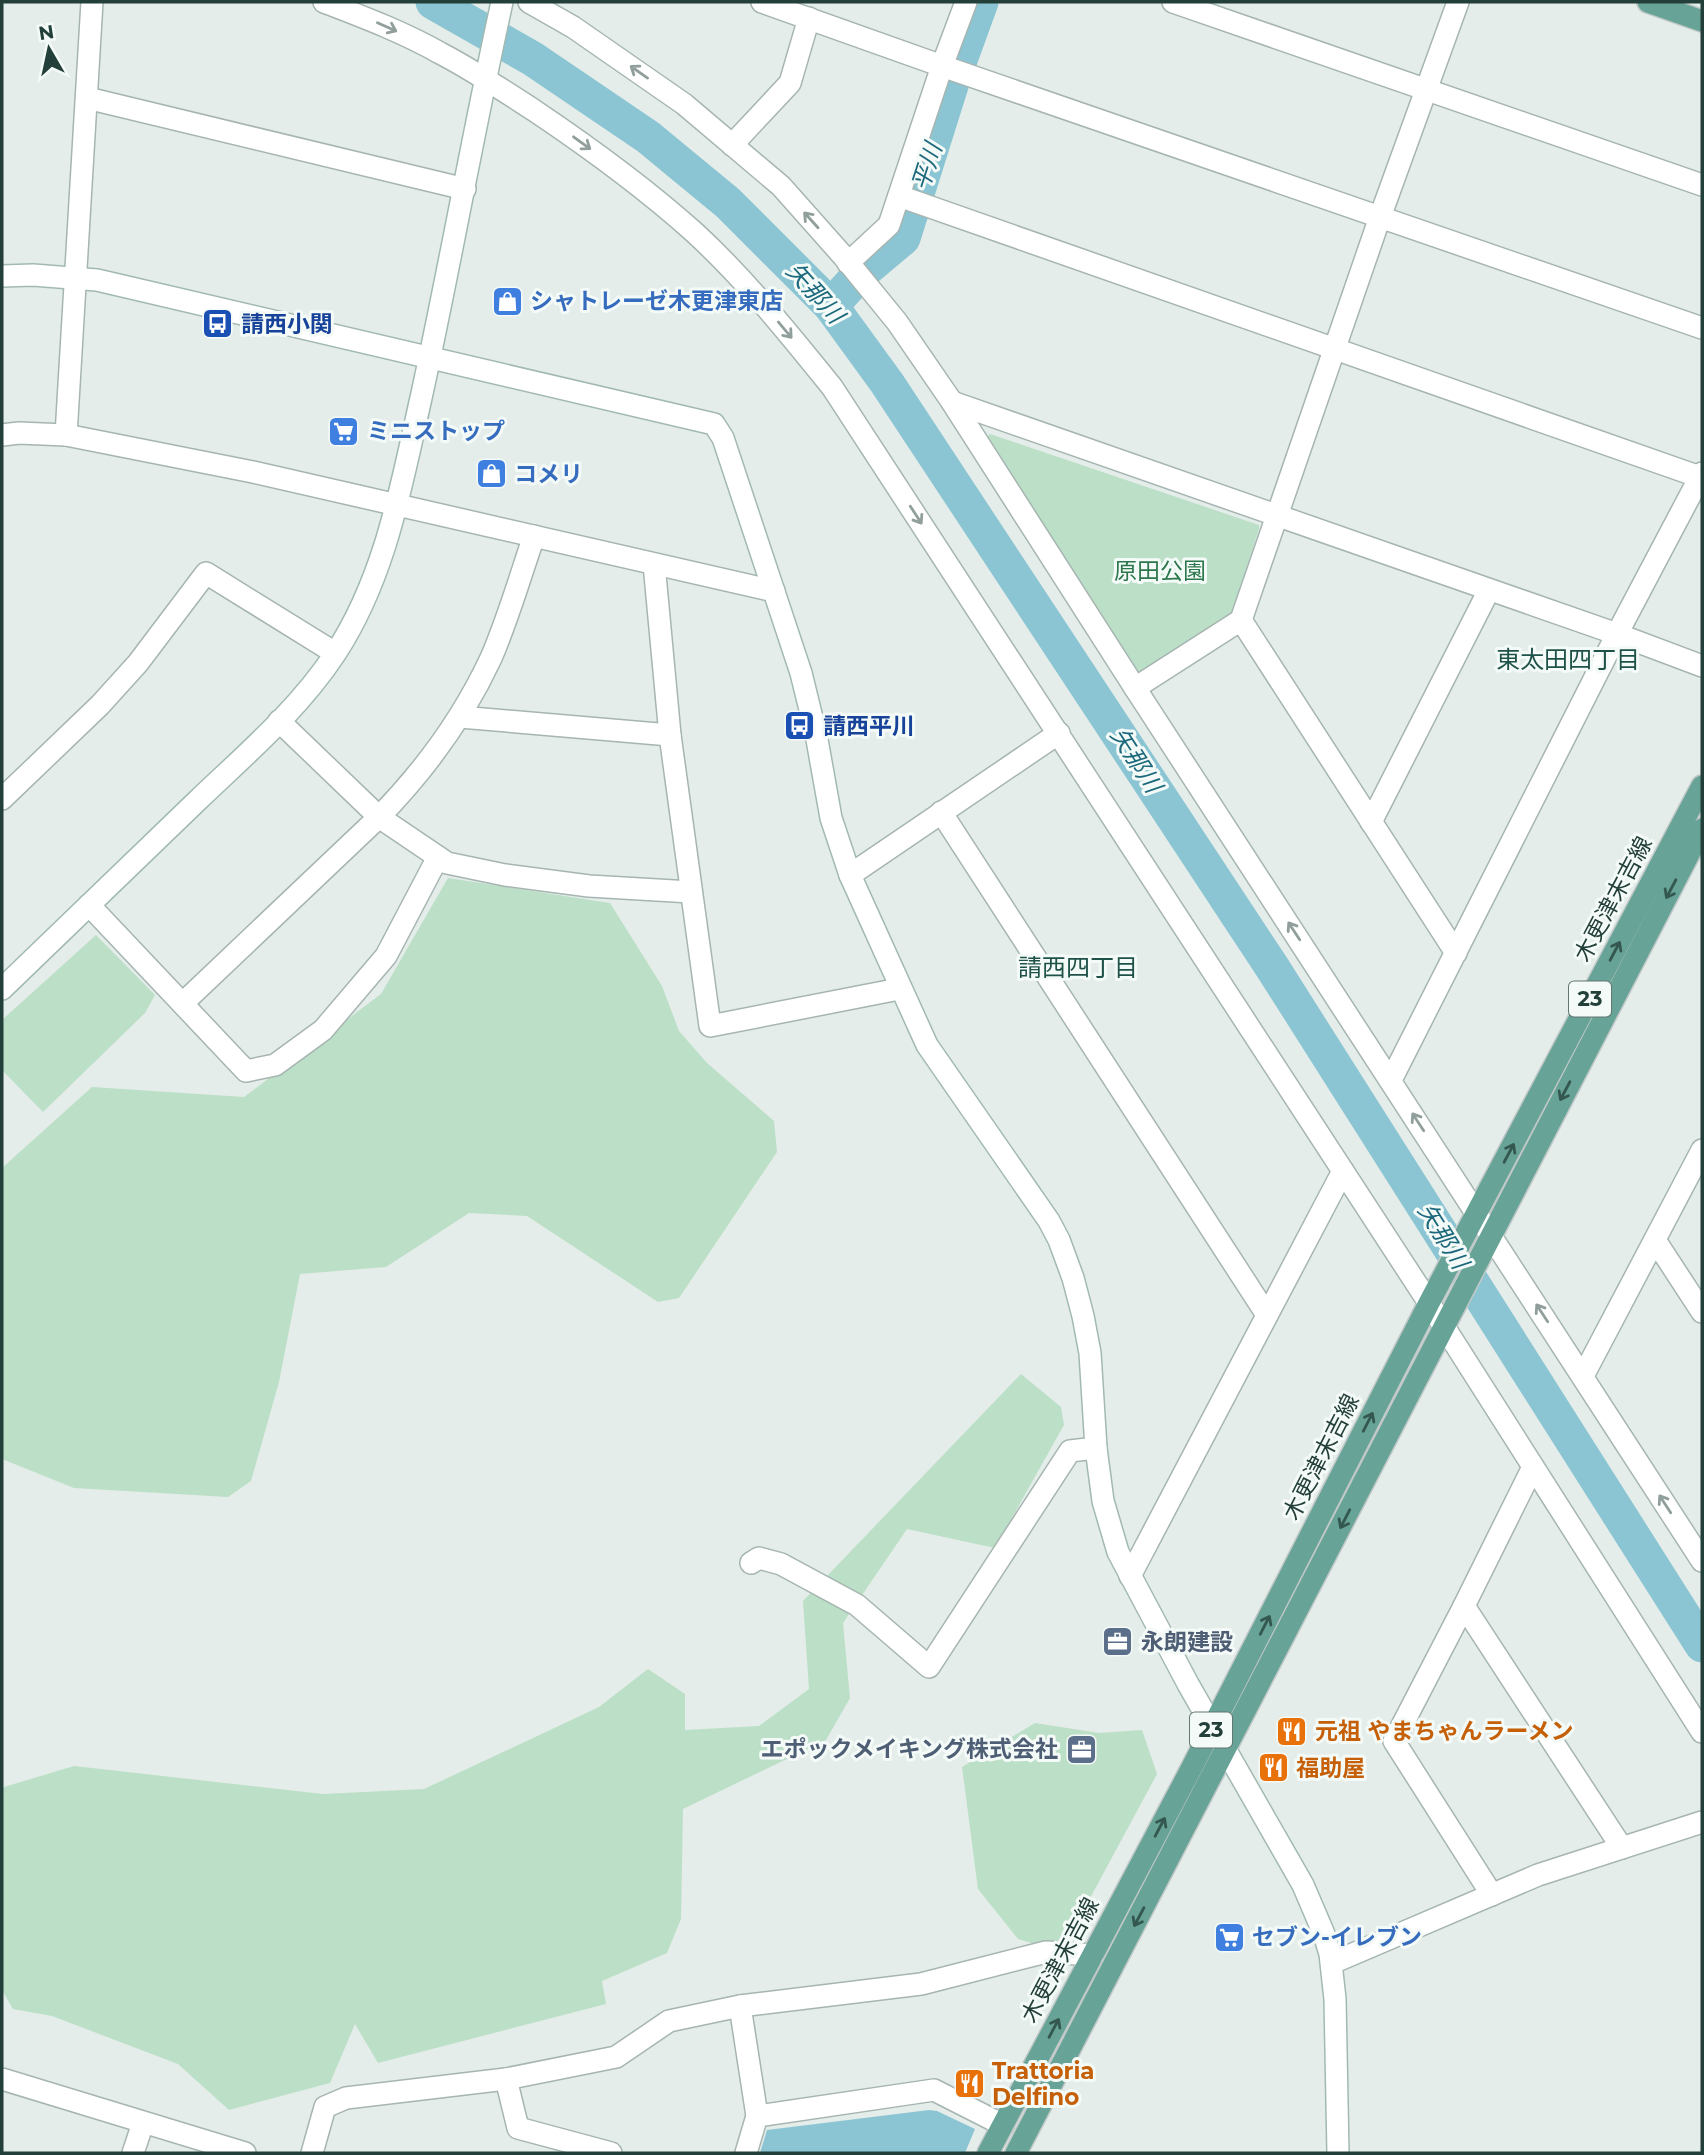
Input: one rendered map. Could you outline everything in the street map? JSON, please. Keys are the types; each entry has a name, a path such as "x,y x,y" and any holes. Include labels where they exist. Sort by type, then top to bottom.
{"main road":[{"path":"1648,2 1702,20"},
{"name":"木更津末吉線","path":"988,2153 1212,1727 1429,1304 1702,786"},
{"name":"木更津末吉線","path":"1016,2153 1702,829"}],"street":[{"path":"66,435 92,2"},
{"path":"324,2 411,38 485,79 582,142 695,234 768,308 832,387 1343,1171 1702,1732"},
{"path":"2,989 300,700 335,653 366,598 381,562 397,505 502,2"},
{"path":"529,2 573,27 684,104 781,187 897,322 952,402 1702,1561"},
{"path":"762,2 1702,328"},
{"path":"855,272 908,199 953,70 966,2"},
{"path":"1173,2 1702,185"},
{"path":"1135,688 1241,620 1380,217 1458,2"},
{"path":"732,145 790,83 809,18"},
{"path":"87,98 465,189"},
{"path":"908,199 1701,475 1617,634 1391,1080"},
{"path":"2,275 97,280 714,424 723,438 801,673 816,734 831,818 850,875 899,989 932,1055 1035,1201 1059,1240 1076,1290 1090,1353 1096,1448 1103,1502 1118,1552 1212,1727 1303,1885 1324,1934 1332,1963 1335,1999 1338,2153"},
{"path":"952,402 1702,666"},
{"path":"2,435 66,435 253,472 774,591"},
{"path":"183,1003 409,787 460,717 491,658 534,536"},
{"path":"654,564 670,735 710,1026 899,989"},
{"path":"2,799 100,705 128,674 206,573 335,653"},
{"path":"1371,822 1489,590"},
{"path":"1241,620 1456,953"},
{"path":"460,717 670,735"},
{"path":"279,721 379,817 447,863 589,886 691,892"},
{"path":"850,875 1059,733"},
{"path":"941,812 1267,1315"},
{"path":"89,905 246,1071 275,1065 323,1030 386,956 438,857"},
{"path":"1583,1376 1702,1150"},
{"path":"1130,1576 1343,1171"},
{"path":"1655,1240 1702,1312"},
{"path":"751,1563 759,1558 781,1564 857,1605 929,1667 1070,1451 1096,1448"},
{"path":"1492,1895 1394,1741 1533,1467"},
{"path":"1464,1606 1622,1848"},
{"path":"1332,1963 1538,1875 1702,1822"},
{"path":"312,2153 325,2107 346,2098 506,2079 617,2057 669,2021 740,2006 921,1984 1046,1952 1093,1955"},
{"path":"740,2006 757,2116 746,2153"},
{"path":"506,2079 518,2128 611,2153"},
{"path":"2,2080 245,2153"},
{"path":"757,2116 934,2090 1003,2125"},
{"path":"133,2153 143,2123"}],"green space":[{"name":"原田公園","path":"990,434 1259,525 1232,613 1142,676 1134,671 986,438"},
{"path":"448,878 610,903 662,986 679,1031 707,1063 774,1121 777,1152 679,1298 658,1302 527,1216 469,1213 386,1267 300,1274 279,1382 251,1481 228,1497 74,1488 2,1459 2,1168 92,1087 244,1097 381,994"},
{"path":"96,935 155,995 145,1013 43,1112 2,1070 2,1020"},
{"path":"1021,1374 1061,1407 1064,1425 995,1548 907,1529 843,1623 850,1698 826,1740 683,1809 681,1919 667,1953 602,1981 606,2004 378,2063 355,2024 330,2083 229,2110 178,2064 52,2016 13,2009 2,1990 4,1787 74,1766 323,1794 424,1789 599,1707 648,1669 685,1694 685,1730 759,1726 809,1689 803,1601"},
{"path":"1035,1723 1099,1733 1142,1730 1157,1774 1061,1952 1018,1939 978,1889 962,1767"}],"water":[{"path":"937,2111 975,2129 965,2153 760,2153 767,2130"}],"waterway":[{"name":"矢那川","path":"433,2 533,59 648,137 728,203 831,306 887,383 1272,967 1702,1645"},
{"name":"平川","path":"831,306 860,274 903,238 953,79 981,2"}],"place":[{"name":"シャトレーゼ木更津東店","path":"507,301"},
{"name":"請西小関","path":"218,324"},
{"name":"ミニストップ","path":"344,431"},
{"name":"コメリ","path":"491,474"},
{"name":"請西平川","path":"800,726"},
{"name":"永朗建設","path":"1118,1642"},
{"name":"元祖 やまちゃんラーメン","path":"1292,1731"},
{"name":"エポックメイキング株式会社","path":"1081,1749"},
{"name":"福助屋","path":"1273,1768"},
{"name":"セブン-イレブン","path":"1229,1937"},
{"name":"Trattoria Delfino","path":"969,2084"}],"district":[{"name":"東太田四丁目","path":"1568,660"},
{"name":"請西四丁目","path":"1078,968"}]}
